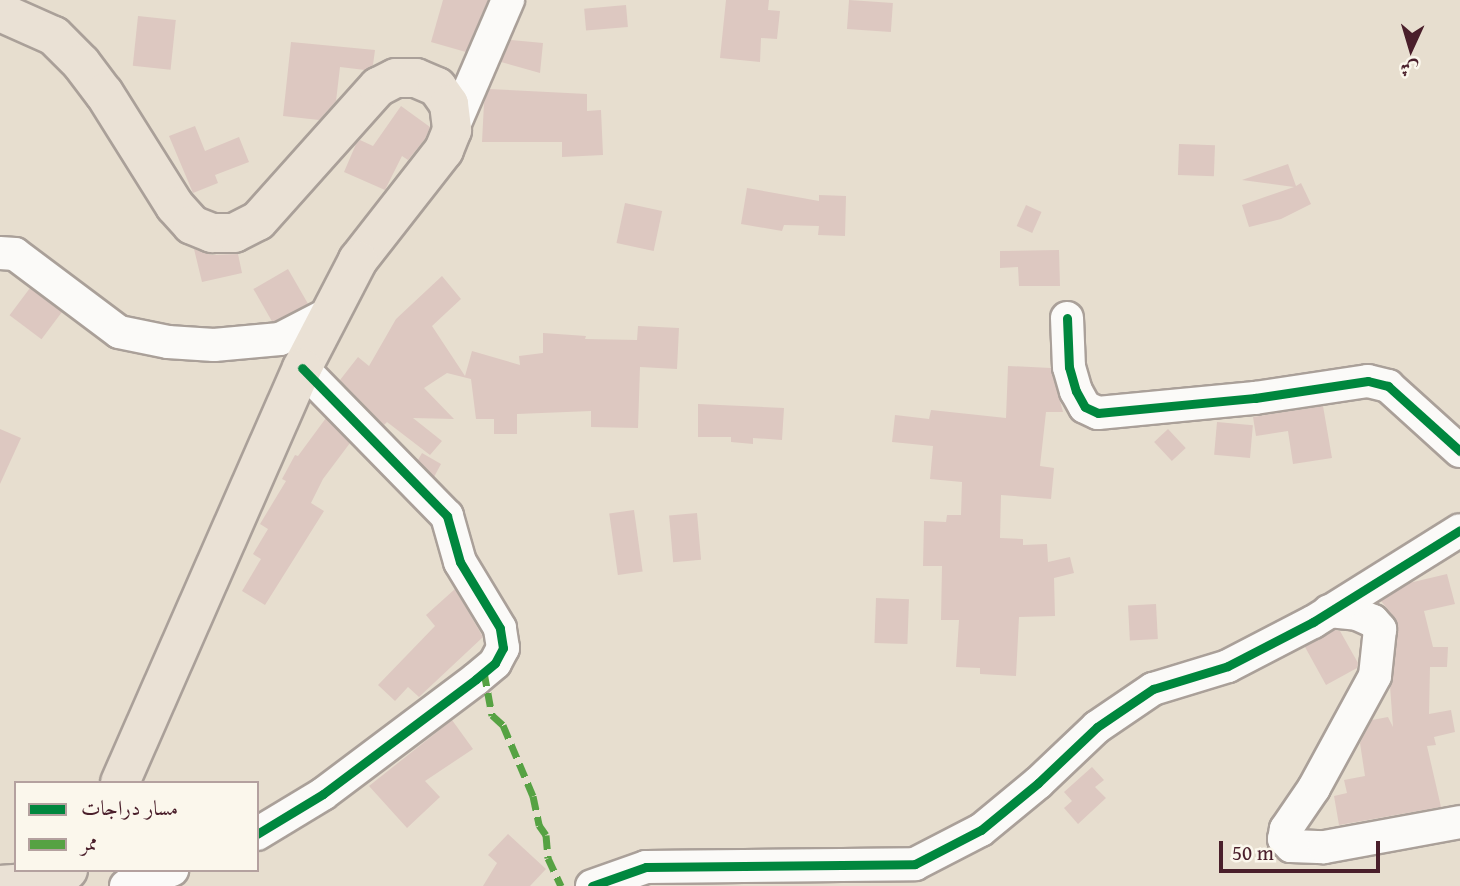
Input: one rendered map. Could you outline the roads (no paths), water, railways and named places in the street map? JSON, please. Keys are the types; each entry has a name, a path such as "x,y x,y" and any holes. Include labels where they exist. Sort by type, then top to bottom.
{"main road":[{"path":"0,12 54,36 81,63 104,93 175,206 192,225 212,233 234,233 258,221 358,105 378,86 396,78 416,78 437,87 449,104 452,130 444,150 381,226 358,260 302,368 121,781"},
{"path":"0,885 64,879"}],"street":[{"path":"452,130 508,0"},
{"path":"0,253 15,254 119,332 168,342 214,345 280,339 330,313"},
{"path":"1067,317 1069,367 1076,391 1085,407 1098,413 1255,398 1368,381 1395,392 1460,451"},
{"path":"259,833 323,794 476,679 495,663 503,648 500,628 460,562 447,516 302,368"},
{"path":"592,886 646,867 915,864 981,830 1038,783 1097,727 1153,689 1228,666 1329,611 1460,530"},
{"path":"1329,611 1357,614 1373,621 1380,629 1376,676 1314,788 1286,829 1284,839 1291,846 1324,847 1460,822"},
{"path":"126,886 166,872"}]}
